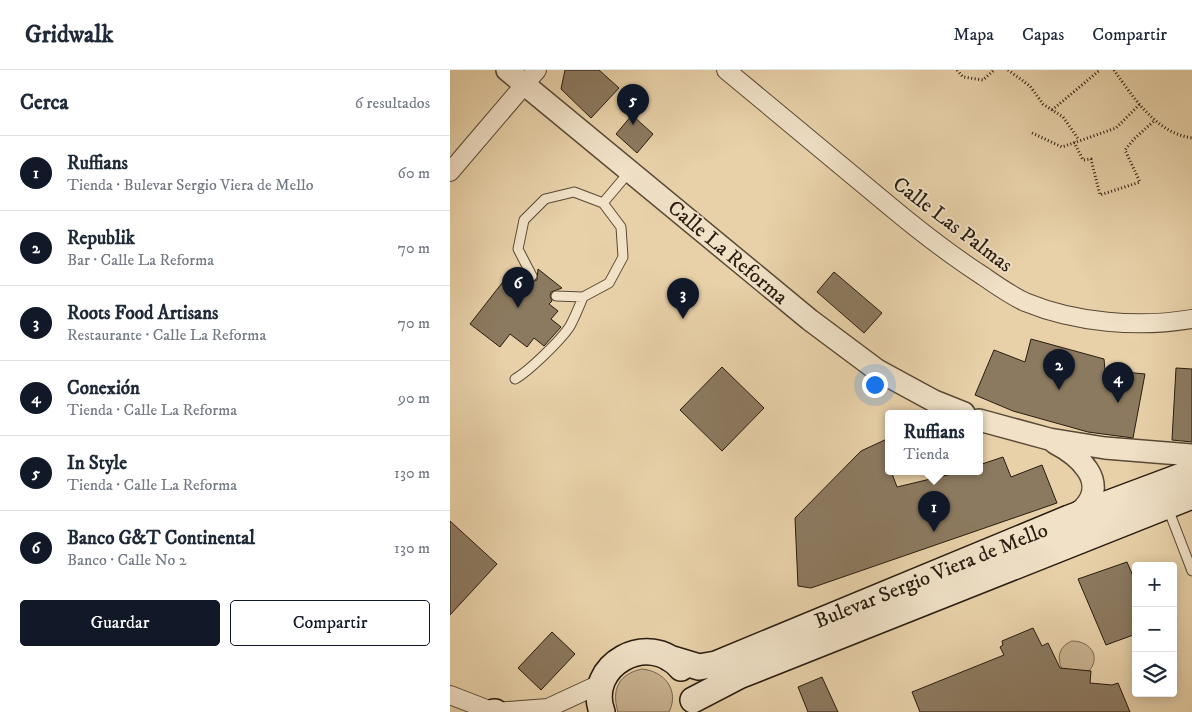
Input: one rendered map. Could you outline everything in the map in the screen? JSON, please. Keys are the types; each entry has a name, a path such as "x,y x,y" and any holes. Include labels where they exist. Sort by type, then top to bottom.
{"main road":[{"name":"Bulevar Sergio Viera de Mello","path":"602,683 613,665 630,654 643,651 656,652 699,667 716,664 1070,518 1192,472"},
{"name":"Bulevar Sergio Viera de Mello","path":"692,706 739,676 1192,496"},
{"path":"669,658 679,665 687,675 692,687 692,706"},
{"path":"602,683 600,697 602,712"}],"street":[{"name":"Calle La Reforma","path":"508,70 530,77 630,171 810,320 878,370 934,401 956,410"},
{"name":"Calle Las Palmas","path":"726,70 925,236 969,268 1023,301 1056,313 1123,323 1153,324 1192,318"},
{"path":"450,172 530,77"},
{"path":"983,421 1049,439 1105,448 1192,455"},
{"path":"1049,439 1078,458 1087,467 1091,478 1093,489 1090,500 1084,508 1070,518"},
{"path":"450,695 494,712 554,710 602,683"}],"lane":[{"path":"603,203 630,171"},
{"path":"532,276 518,249 524,220 545,199 555,196 574,192 603,203 621,227 623,257 609,283 583,297 556,296"},
{"path":"515,378 536,363 569,328 583,297"},
{"path":"1167,506 1192,572"}],"path":[{"path":"957,70 964,77 983,80 994,70"},
{"path":"1008,70 1015,72 1030,86 1043,104 1063,117 1079,140"},
{"path":"1052,110 1100,70"},
{"path":"1114,70 1140,104 1163,127 1184,137 1192,138"},
{"path":"1032,133 1062,147 1116,128 1140,104"},
{"path":"1074,142 1083,160 1091,159 1100,195 1140,182 1126,150 1134,139 1155,120"}],"shaded area":[{"path":"1072,641 1085,644 1093,652 1094,662 1087,673 1062,669 1059,660 1060,652"},
{"path":"642,669 657,673 668,683 673,696 669,712 618,712 616,690 619,684 622,679 634,671"}],"building":[{"path":"565,70 599,70 619,88 591,118 561,89"},
{"path":"632,115 653,134 637,153 616,134"},
{"path":"538,269 562,288 551,292 552,301 549,304 558,311 551,319 561,327 544,346 534,338 527,347 510,334 500,347 470,324 509,274 524,286 528,281 537,280"},
{"path":"834,272 882,313 864,333 817,292"},
{"path":"1031,339 1104,359 1105,370 1145,374 1133,438 1088,432 1013,411 975,395 994,350 1025,362"},
{"path":"722,367 764,408 722,451 680,410"},
{"path":"1176,368 1192,369 1192,442 1172,440"},
{"path":"885,440 885,475 892,475 897,487 947,475 983,475 983,464 1003,457 1011,477 1042,465 1057,503 811,588 798,586 795,518 861,451"},
{"path":"450,521 497,564 450,615"},
{"path":"1127,562 1132,574 1132,635 1106,645 1078,579"},
{"path":"1033,628 1042,646 1048,643 1060,668 1091,671 1090,683 1112,685 1118,683 1130,712 920,712 912,692 1004,655 1000,647 1003,645 1002,641"},
{"path":"552,632 575,654 541,690 518,668"},
{"path":"822,677 838,712 808,712 798,687"}],"place":[{"name":"In Style","path":"633,125"},
{"name":"Banco G&T Continental","path":"518,308"},
{"name":"Roots Food Artisans","path":"683,319"},
{"name":"Republik","path":"1059,390"},
{"name":"Conexión","path":"1118,403"},
{"name":"Ruffians","path":"934,532"}]}
